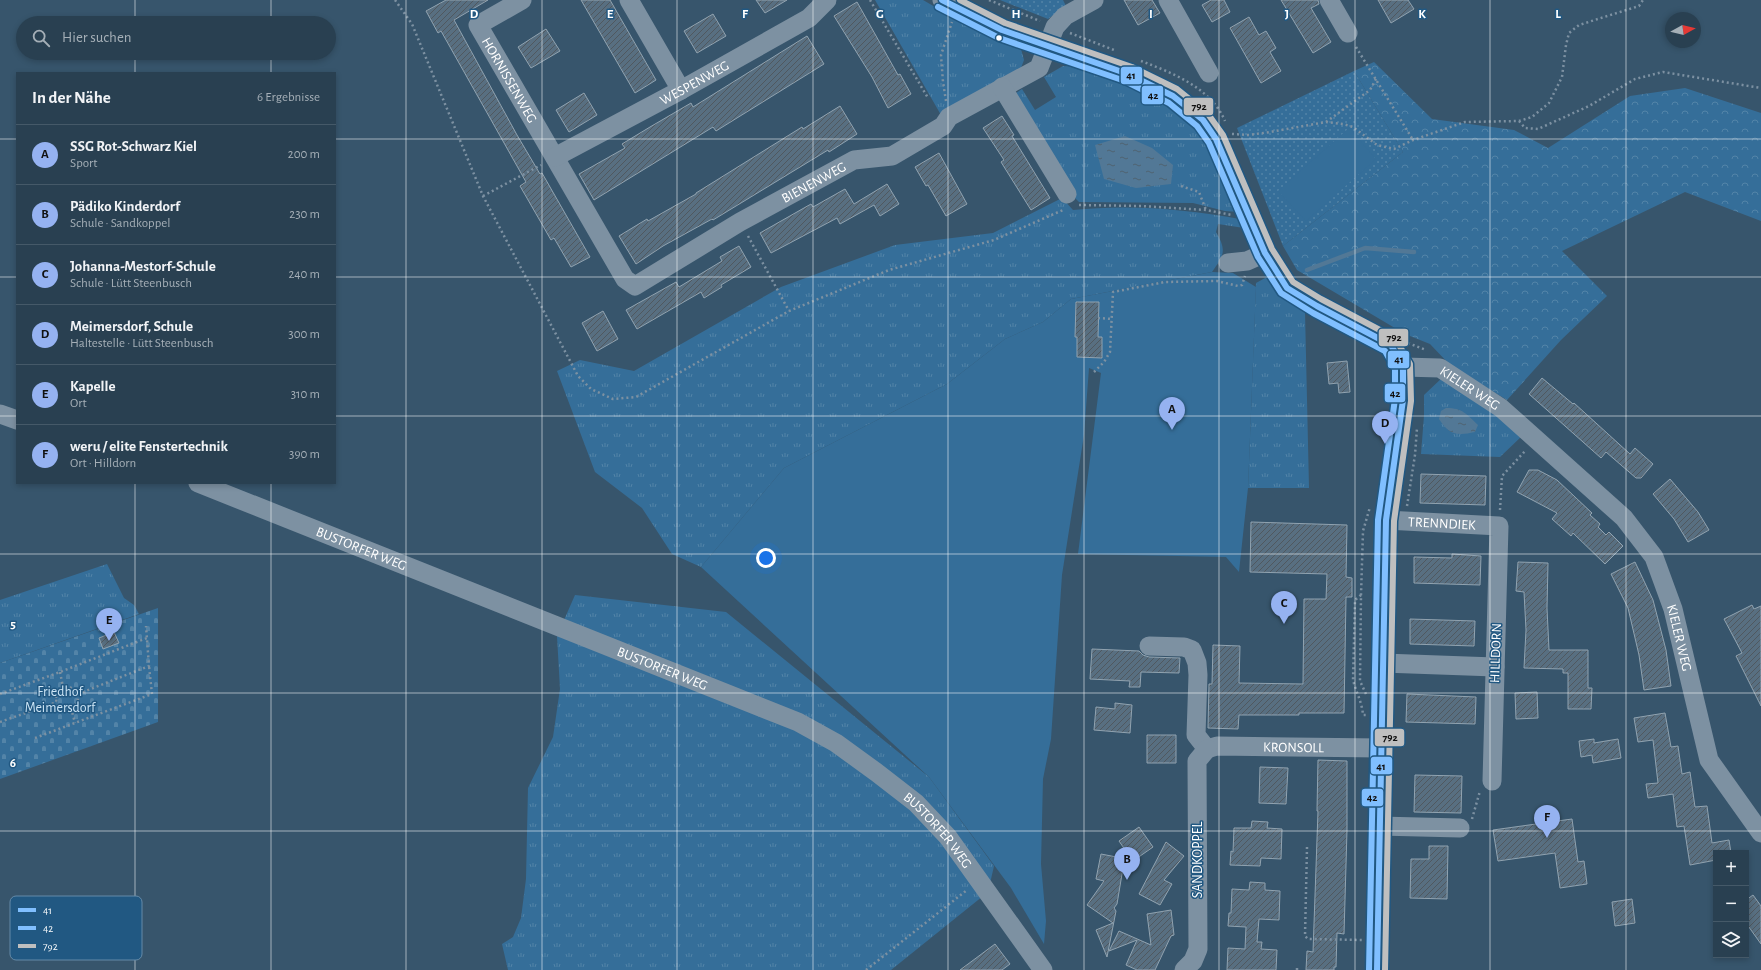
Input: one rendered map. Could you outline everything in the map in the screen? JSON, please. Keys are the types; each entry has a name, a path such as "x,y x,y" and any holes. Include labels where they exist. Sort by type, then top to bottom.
{"street":[{"name":"HORNISSENWEG","path":"522,0 478,25 555,157"},
{"path":"629,0 681,90"},
{"name":"WESPENWEG","path":"555,157 681,90 809,18 827,0"},
{"name":"BIENENWEG","path":"555,157 624,279 635,286 740,222 854,160 892,156 943,126 949,117 1039,68 1055,27 1065,16 1094,0"},
{"path":"1168,0 1209,73"},
{"path":"1329,0 1348,33"},
{"path":"949,4 1002,30 1128,74 1173,96 1203,120 1216,139 1265,253 1287,288 1317,306 1391,345 1403,367 1403,400 1386,520 1380,748 1377,970"},
{"path":"1002,87 1070,202"},
{"path":"1228,263 1247,261 1265,253"},
{"name":"KIELER WEG","path":"1403,367 1440,368 1501,408 1624,518 1654,558 1673,609 1709,760 1761,833"},
{"path":"0,414 16,420"},
{"name":"BUSTORFER WEG","path":"201,484 798,722 836,743 916,803 948,837 1041,969"},
{"name":"TRENNDIEK","path":"1386,520 1499,526"},
{"name":"HILLDORN","path":"1492,781 1499,526"},
{"path":"1149,646 1184,647 1192,650 1197,663 1198,675 1196,735 1207,749"},
{"path":"1382,663 1495,666"},
{"name":"KRONSOLL","path":"1207,749 1217,746 1380,748"},
{"name":"SANDKOPPEL","path":"1184,970 1193,961 1198,949 1197,761 1207,749"},
{"path":"1379,826 1460,828"}],"path":[{"path":"395,0 412,24 483,196 578,376 591,390 613,399 636,397 789,311 889,270 994,240 1070,202 1206,210 1250,217"},
{"path":"870,0 928,98"},
{"path":"1231,134 1263,133 1326,122 1338,123 1353,127 1377,145 1394,149 1414,140 1465,122 1519,121 1532,117 1549,103 1562,77 1569,33 1579,25 1639,6 1643,0"},
{"path":"949,4 941,55 943,82 949,117"},
{"path":"1348,33 1414,140"},
{"path":"1519,121 1526,128 1538,129 1589,106 1635,79 1663,72 1761,88"},
{"path":"1326,122 1370,90 1376,79"},
{"path":"483,196 555,157"},
{"path":"1181,186 1199,192 1206,210"},
{"path":"740,222 789,311"},
{"path":"1094,372 1104,362 1110,352 1113,292 1166,282 1217,281 1238,286 1242,285 1245,280"},
{"path":"1098,318 1112,318"},
{"path":"1499,526 1502,476 1536,440"},
{"path":"1361,595 1355,600 1352,680 1356,693 1362,703 1363,715 1368,715"},
{"path":"35,738 152,694 146,626"},
{"path":"0,694 147,638"},
{"path":"78,694 149,666"},
{"path":"60,672 63,688"},
{"path":"69,687 74,689 78,694 76,705 71,708 61,706 56,696 63,688 69,687"},
{"path":"0,722 58,702"},
{"path":"71,708 75,723"},
{"path":"1460,828 1465,828 1470,823 1478,796 1483,786 1492,781"},
{"path":"1307,847 1305,936 1308,939 1362,940"},
{"path":"866,970 979,879"}],"green space":[{"path":"875,0 923,0 961,22 1021,49 1024,60 1021,68 941,115"},
{"path":"1000,0 1063,0 1066,6 1048,19"},
{"path":"1374,62 1432,119 1514,130 1548,148 1630,96 1685,88 1761,113 1761,221 1685,192 1562,251 1607,296 1561,340 1507,400 1451,366 1430,344 1405,334 1297,270 1283,246 1403,152 1354,71"},
{"path":"1063,66 1085,67 1169,101 1210,139 1239,212 1225,211 1193,203 1079,202 1071,194 1013,95 1022,89 1035,110 1056,97 1044,77"},
{"path":"1354,71 1403,152 1283,246 1237,128"},
{"path":"1349,128 1376,159 1306,221 1278,191"},
{"path":"1062,198 1073,210 1115,207 1178,210 1240,219 1244,228 1218,224 1216,232 1222,244 1223,253 1212,272 1071,299 1043,322 1005,339 947,384 784,468 701,567 672,554 642,508 595,472 557,371 580,360 634,371 781,287 895,245 993,233"},
{"path":"1212,272 1233,273 1256,287 1248,488 1239,572 1226,557 1078,554 1101,373 1089,368 1084,435 1062,575 1051,739 1043,779 1041,864 1046,921 1044,944 1011,888 929,777 701,567 784,468 947,384 1005,339 1043,322 1071,299"},
{"path":"1267,277 1280,291 1305,312 1309,488 1248,488 1256,283"},
{"path":"1443,377 1523,435 1500,457 1421,454 1424,395"},
{"path":"107,564 124,598 134,605 139,614 0,663 0,600"},
{"path":"575,595 726,612 929,777 994,866 988,892 891,970 508,970 502,944 513,937 521,918 526,879 528,788 553,737 560,689 557,636"},
{"name":"Friedhof Meimersdorf","path":"158,608 158,722 0,779 0,663"}],"water":[{"path":"1125,136 1152,148 1173,165 1171,184 1136,188 1104,179 1095,145"},
{"path":"1446,408 1460,410 1467,415 1478,425 1475,432 1458,434 1446,428 1439,419 1441,411"}],"building":[{"path":"446,0 488,0 454,20 517,135 540,174 542,173 590,257 571,267 554,238 551,240 520,186 526,182 441,31 438,33 426,11"},
{"path":"581,0 610,0 656,80 635,93"},
{"path":"756,0 787,0 765,13"},
{"path":"1124,0 1152,0 1160,13 1138,25"},
{"path":"1211,0 1224,0 1230,12 1212,22 1202,5"},
{"path":"1281,0 1318,0 1319,4 1311,8 1331,42 1313,53"},
{"path":"1378,0 1408,0 1414,9 1391,23"},
{"path":"857,2 898,75 900,74 911,94 888,108 872,77 834,16"},
{"path":"713,14 726,36 697,53 684,31"},
{"path":"1249,17 1259,35 1266,31 1276,48 1270,52 1281,71 1261,83 1230,28"},
{"path":"546,29 560,51 531,68 518,47"},
{"path":"807,36 824,64 716,131 713,127 594,200 579,174 625,148 622,144 650,127 691,103 693,107"},
{"path":"584,93 597,115 569,132 556,110"},
{"path":"840,106 857,134 713,220 712,219 663,246 636,264 619,236 647,219 648,221 696,194 802,127 803,129"},
{"path":"1002,116 1014,135 1012,136 1050,198 1031,210 1001,162 1004,160 983,128"},
{"path":"939,153 967,204 946,216 928,185 926,186 915,167"},
{"path":"887,184 899,204 880,216 874,205 840,224 837,218 771,253 760,233 811,204 813,207 845,189 854,204"},
{"path":"739,246 751,267 721,285 722,287 704,298 701,292 637,329 626,310 676,282 679,287 722,261 720,257"},
{"path":"1076,302 1099,302 1098,337 1102,337 1102,358 1077,357 1077,337 1075,337"},
{"path":"603,311 618,339 597,351 582,323"},
{"path":"1347,361 1350,392 1339,393 1338,383 1329,384 1327,363"},
{"path":"1542,378 1573,404 1574,403 1630,454 1635,448 1653,464 1641,478 1636,478 1606,452 1601,458 1529,394"},
{"path":"1529,470 1538,470 1557,480 1592,513 1590,515 1600,524 1598,527 1606,535 1609,532 1623,546 1605,564 1573,533 1571,536 1552,519 1557,513 1517,492"},
{"path":"1421,474 1486,476 1485,505 1420,503"},
{"path":"1670,479 1698,512 1709,530 1688,542 1674,519 1653,494"},
{"path":"1251,522 1347,525 1346,577 1352,578 1352,597 1346,597 1344,713 1239,715 1238,729 1208,728 1209,684 1212,684 1213,645 1240,646 1239,683 1303,684 1304,599 1326,599 1327,574 1250,572"},
{"path":"1452,554 1481,556 1480,585 1414,583 1414,557 1452,558"},
{"path":"1518,562 1548,563 1547,608 1549,650 1588,650 1588,688 1592,688 1591,709 1568,709 1568,673 1563,673 1563,669 1524,668 1526,630 1524,592 1516,591"},
{"path":"1635,562 1653,600 1666,650 1671,686 1644,690 1639,655 1628,608 1611,574"},
{"path":"1752,605 1754,609 1761,606 1761,706 1736,656 1742,653 1724,619"},
{"path":"1410,619 1475,621 1474,646 1410,644"},
{"path":"114,632 119,643 103,649 99,638"},
{"path":"1092,649 1139,651 1143,655 1149,657 1180,658 1179,673 1141,672 1140,687 1129,687 1130,681 1090,679"},
{"path":"1537,692 1538,718 1516,719 1515,693"},
{"path":"1407,694 1476,697 1475,724 1406,722"},
{"path":"1115,703 1132,705 1130,733 1094,730 1096,707 1115,709"},
{"path":"1665,713 1671,747 1678,746 1682,774 1690,772 1695,807 1707,806 1712,843 1729,840 1731,850 1713,850 1713,861 1690,865 1684,826 1677,827 1673,794 1648,798 1646,784 1658,783 1653,740 1638,742 1634,718"},
{"path":"1147,735 1176,735 1176,763 1147,763"},
{"path":"1594,739 1594,743 1618,739 1621,758 1593,763 1592,755 1581,757 1579,741"},
{"path":"1318,760 1347,761 1344,934 1337,933 1336,967 1334,967 1334,970 1306,970 1307,951 1313,952 1318,811"},
{"path":"1260,767 1288,768 1286,804 1259,803"},
{"path":"1415,775 1462,776 1461,813 1414,812"},
{"path":"1572,819 1578,862 1584,861 1587,884 1560,888 1555,853 1498,861 1493,830"},
{"path":"1252,821 1268,822 1267,828 1282,829 1281,859 1261,858 1260,866 1230,865 1231,851 1233,852 1234,828 1251,828"},
{"path":"1139,827 1153,847 1123,868 1117,904 1114,908 1116,911 1107,957 1096,930 1113,923 1087,905 1104,881 1096,879 1101,854 1132,860 1119,841"},
{"path":"1166,842 1184,856 1164,880 1172,884 1160,905 1139,894"},
{"path":"1429,846 1448,846 1447,899 1410,898 1411,859 1429,859"},
{"path":"1250,882 1265,883 1265,890 1280,891 1279,920 1259,919 1257,942 1262,942 1261,949 1277,950 1276,970 1227,970 1228,948 1245,949 1246,927 1228,926 1229,913 1231,913 1232,889 1249,890"},
{"path":"1753,895 1761,906 1761,944 1749,927 1749,898"},
{"path":"1632,899 1635,923 1615,926 1612,902"},
{"path":"1171,910 1174,935 1171,936 1155,970 1137,970 1126,965 1137,940 1109,951 1119,931 1151,945 1147,914"},
{"path":"995,944 1010,964 1002,970 960,970"}],"waterway":[{"path":"1307,270 1365,248 1414,252"}],"transit line":[{"name":"41","path":"942,0 1002,30 1128,74 1173,96 1203,120 1216,139 1265,253 1287,288 1317,306 1391,345 1403,367 1403,400 1386,520 1377,970"},
{"name":"792","path":"960,0 1005,23 1132,67 1177,89 1208,114 1223,135 1272,249 1293,282 1321,299 1395,338 1410,364 1411,401 1394,521 1385,970"},
{"name":"42","path":"938,7 999,38 1125,81 1169,103 1197,126 1209,143 1258,257 1281,293 1313,313 1385,351 1395,369 1395,399 1378,520 1369,970"}],"place":[{"name":"SSG Rot-Schwarz Kiel","path":"1172,430"},
{"name":"Meimersdorf, Schule","path":"1385,444"},
{"name":"Johanna-Mestorf-Schule","path":"1284,624"},
{"name":"Kapelle","path":"109,641"},
{"name":"weru / elite Fenstertechnik","path":"1547,838"},
{"name":"Pädiko Kinderdorf","path":"1127,880"}]}
